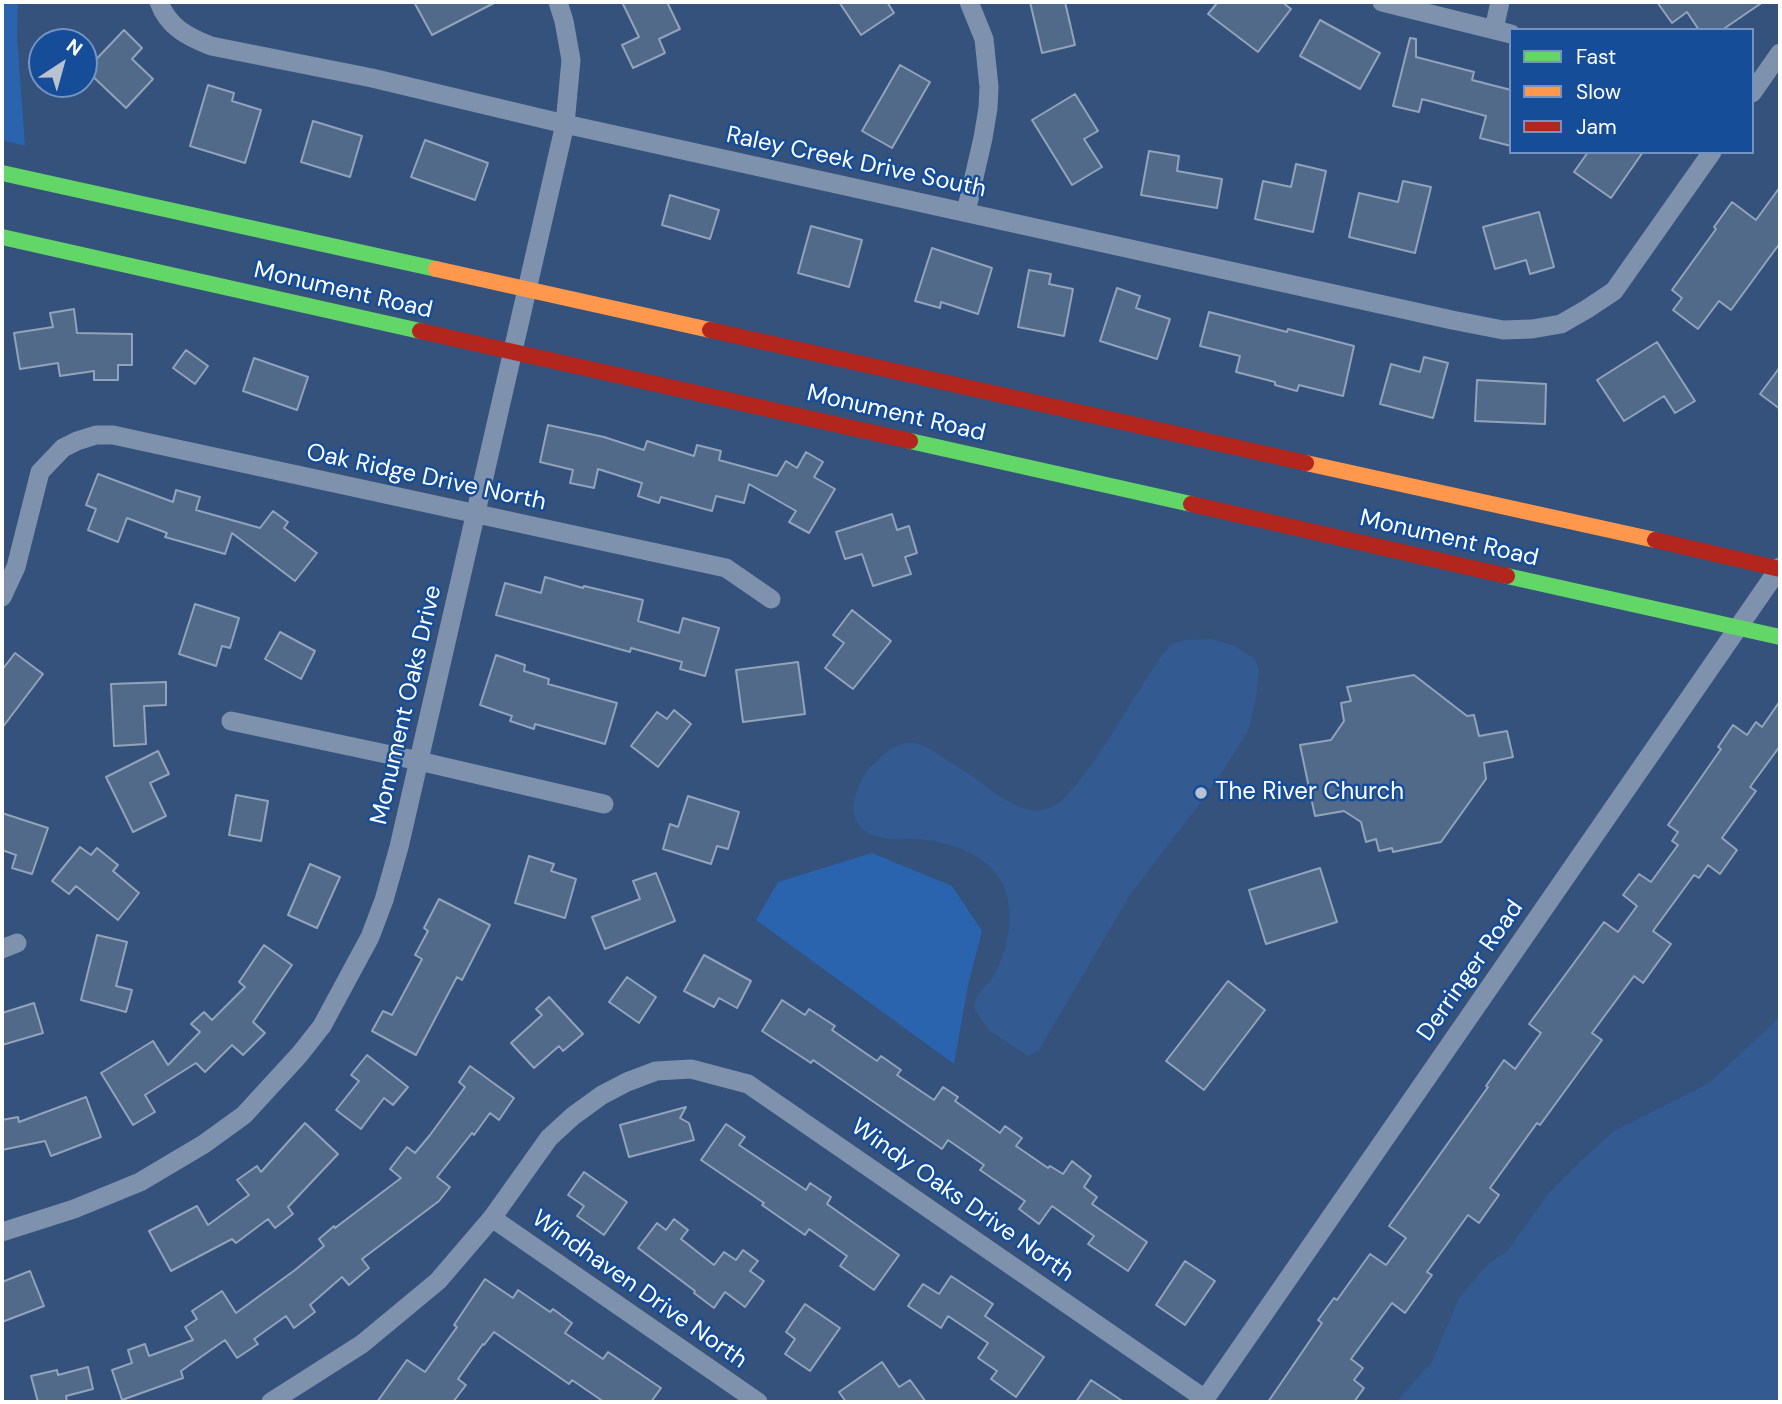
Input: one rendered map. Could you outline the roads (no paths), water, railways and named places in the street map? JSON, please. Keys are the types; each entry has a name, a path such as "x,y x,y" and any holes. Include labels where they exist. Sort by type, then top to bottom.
{"main road":[{"name":"Monument Road","path":"2,173 1780,568"},
{"name":"Monument Road","path":"2,237 1780,637"}],"street":[{"name":"Raley Creek Drive South","path":"159,2 175,26 186,36 211,46 372,78 565,124 1503,330 1562,324 1614,291 1711,154"},
{"name":"Monument Oaks Drive","path":"2,1232 74,1209 140,1182 204,1144 244,1115 322,1026 370,937 384,900 399,846 565,124 571,60 558,2"},
{"path":"966,212 984,138 989,87 984,40 969,2"},
{"path":"1382,2 1502,32 1500,2"},
{"path":"1754,90 1780,52"},
{"name":"Oak Ridge Drive North","path":"2,597 16,567 40,472 63,448 96,435 113,435 726,568 771,599"},
{"name":"Derringer Road","path":"1204,1400 1780,568"},
{"path":"231,721 604,804"},
{"name":"Windy Oaks Drive North","path":"271,1402 362,1344 438,1281 492,1218 549,1138 573,1116 601,1095 627,1082 656,1071 691,1069 748,1084 1204,1400"},
{"name":"Windhaven Drive North","path":"492,1218 758,1402"}],"place":[{"name":"The River Church","path":"1201,793"}]}
